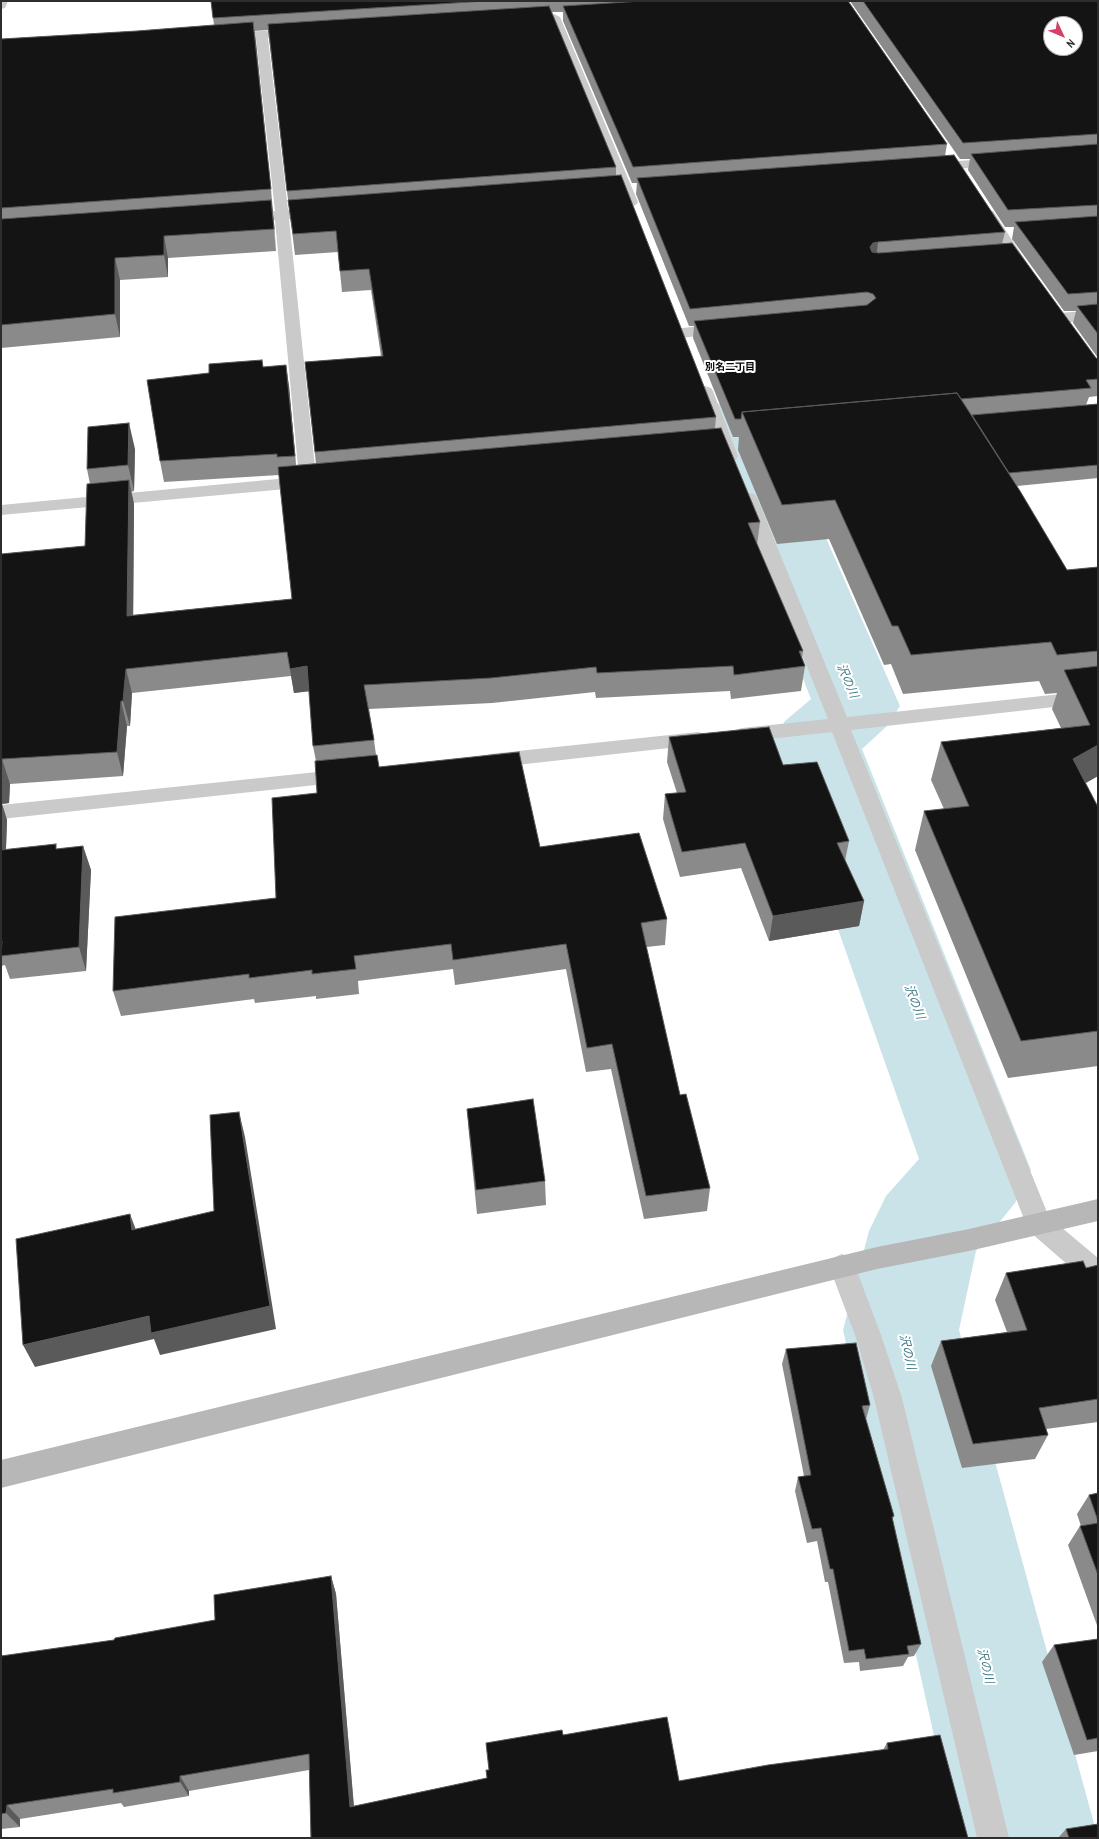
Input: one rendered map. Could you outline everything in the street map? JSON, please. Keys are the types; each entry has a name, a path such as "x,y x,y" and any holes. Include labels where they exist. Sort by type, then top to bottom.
{"street":[{"path":"1,6 2,1"},
{"path":"539,18 558,16 637,218"},
{"path":"214,38 309,32"},
{"path":"1,510 316,481 282,215 262,35"},
{"path":"948,153 964,178"},
{"path":"917,168 1011,161"},
{"path":"611,191 642,189"},
{"path":"980,203 1032,280"},
{"path":"228,219 329,212"},
{"path":"1000,234 1015,233"},
{"path":"998,256 1013,254"},
{"path":"1051,305 1064,324 1098,315"},
{"path":"676,318 685,337 715,330 739,327"},
{"path":"698,374 728,444 739,477 840,725 1039,1224 1093,1270 1098,1282"},
{"path":"470,763 840,725 876,719 1098,696"},
{"path":"1,812 367,774"},
{"path":"1,1474 842,1266 969,1240 1098,1210"},
{"path":"842,1266 868,1335 888,1398 993,1838"}],"building":[{"path":"211,1 486,1 213,18"},
{"path":"642,1 848,1 947,144 633,167 563,6"},
{"path":"863,1 1098,1 1098,134 963,143"},
{"path":"549,6 616,167 287,191 268,24"},
{"path":"253,22 271,189 1,208 1,39"},
{"path":"1098,144 1098,205 1008,210 971,154"},
{"path":"954,155 1005,232 878,242 873,243 870,247 872,252 879,253 1012,243 1098,359 1098,379 1086,380 1091,388 961,399 957,393 742,412 741,419 735,419 694,321 867,305 876,298 873,294 867,292 690,309 637,178"},
{"path":"621,175 716,417 315,452 305,362 383,356 369,269 340,271 336,231 293,234 288,200"},
{"path":"271,200 274,229 164,236 164,255 115,258 115,314 1,325 1,219"},
{"path":"1098,216 1098,292 1068,294 1015,222"},
{"path":"1098,304 1098,334 1077,306"},
{"path":"262,360 263,367 286,365 295,456 277,457 277,454 160,461 147,380 209,373 209,364"},
{"path":"957,393 1020,491 1067,570 1098,567 1098,651 1057,655 1051,642 911,655 898,626 892,626 835,500 782,505 742,412"},
{"path":"1098,404 1098,465 1009,473 972,415"},
{"path":"129,423 128,465 87,469 88,427"},
{"path":"721,428 760,522 748,523 803,651 799,651 805,666 734,675 733,666 597,673 596,667 491,678 364,685 374,740 313,746 307,666 290,669 287,652 126,669 123,701 121,701 117,752 2,759 1,768 1,554 85,546 87,484 129,480 127,616 292,599 278,467"},
{"path":"1098,666 1098,745 1073,759 1098,807 1098,1031 1021,1041 924,811 969,806 941,742 1090,725 1064,670"},
{"path":"769,727 783,765 817,762 849,841 837,843 864,901 773,916 745,843 682,852 665,794 686,792 669,737"},
{"path":"519,752 540,847 639,833 667,919 641,923 680,1095 686,1094 710,1188 646,1196 612,1044 587,1048 566,944 453,960 451,944 354,956 356,969 312,974 312,970 249,978 249,974 113,991 115,917 276,898 272,798 317,793 315,761 377,755 379,767"},
{"path":"56,844 56,849 83,846 79,947 1,956 1,850"},
{"path":"533,1099 545,1181 476,1190 467,1109"},
{"path":"239,1112 270,1306 151,1333 149,1316 23,1345 16,1239 130,1214 132,1230 214,1211 210,1115"},
{"path":"1083,1261 1086,1268 1098,1265 1098,1399 1039,1408 1048,1435 973,1444 941,1341 1027,1330 1006,1273"},
{"path":"856,1343 870,1405 862,1406 894,1516 892,1517 921,1644 907,1646 909,1654 866,1659 864,1649 849,1651 833,1569 830,1569 821,1528 812,1529 798,1477 811,1475 786,1349"},
{"path":"1098,1493 1098,1521 1089,1495"},
{"path":"1098,1523 1098,1575 1080,1526"},
{"path":"331,1576 350,1807 487,1778 486,1770 489,1770 486,1743 562,1730 563,1735 667,1717 679,1781 768,1765 888,1749 887,1743 940,1735 968,1838 311,1838 309,1754 180,1776 180,1782 113,1793 113,1789 7,1805 6,1813 1,1814 1,1656 114,1640 115,1638 215,1620 214,1595"},
{"path":"1098,1639 1098,1738 1087,1740 1054,1645"},
{"path":"1098,1824 1098,1838 1069,1838 1066,1829"}],"waterway":[{"name":"沢の川","path":"738,420 857,706 816,742 977,1170 925,1231 901,1330 1028,1838"}],"district":[{"name":"別名二丁目","path":"730,367"}]}
